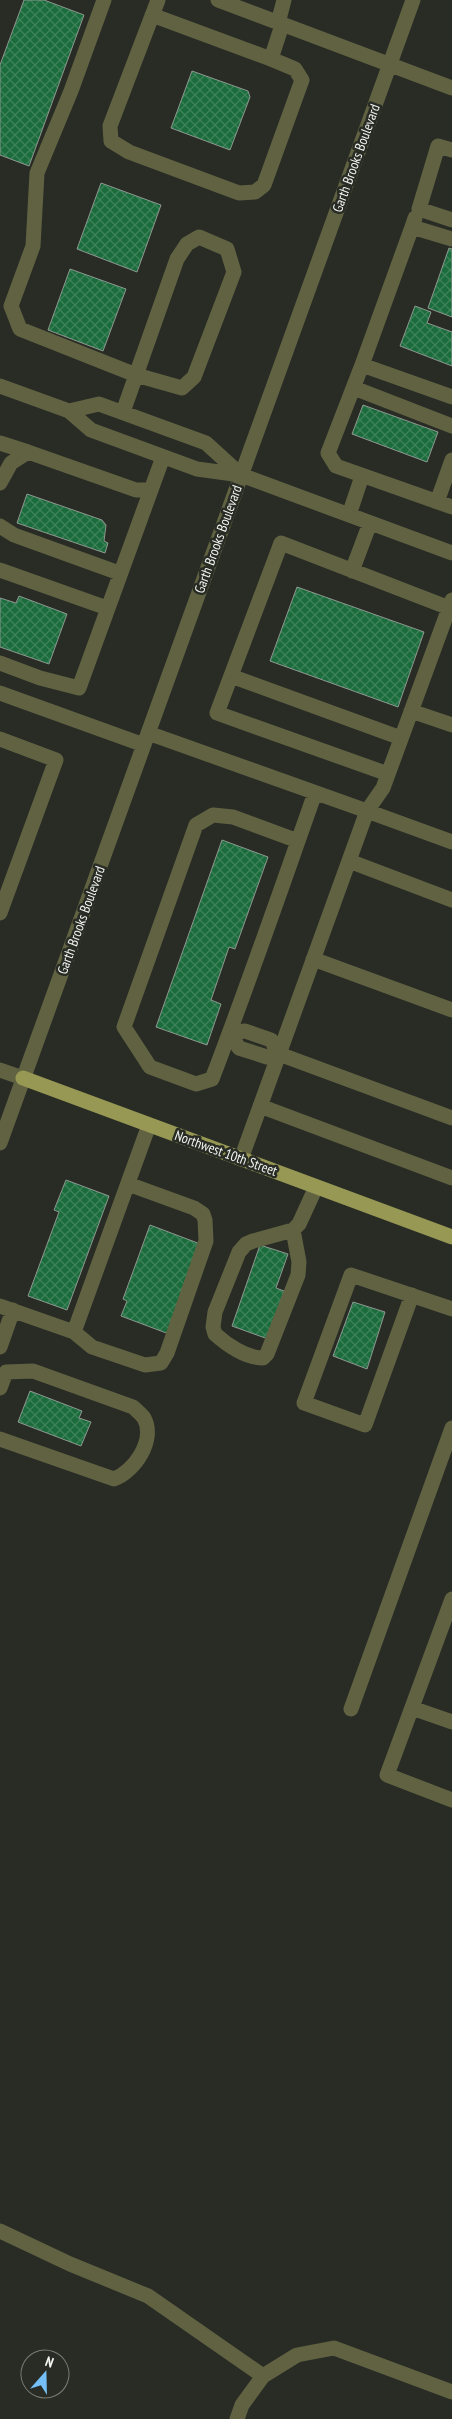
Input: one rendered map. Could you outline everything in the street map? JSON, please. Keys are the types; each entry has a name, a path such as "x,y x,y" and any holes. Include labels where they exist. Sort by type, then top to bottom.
{"main road":[{"name":"Northwest 10th Street","path":"24,1078 452,1237"}],"street":[{"path":"104,0 71,90 37,173 33,246 11,306 20,329 136,375 182,388 194,376 234,272 227,249 199,237 187,244 177,259 136,375 123,412"},
{"path":"152,15 295,69 302,80 264,185 254,192 239,193 129,152 111,141 110,126 152,15 158,0"},
{"path":"218,0 389,66 452,88"},
{"path":"271,59 284,0"},
{"name":"Garth Brooks Boulevard","path":"0,1143 412,0"},
{"path":"452,150 438,146 418,209 354,388 328,453 336,466 452,507"},
{"path":"418,209 452,220"},
{"path":"412,226 452,239"},
{"path":"362,365 452,397"},
{"path":"0,386 70,411 91,430 197,470 241,475 452,553"},
{"path":"354,388 452,426"},
{"path":"70,411 99,404 206,443 241,475"},
{"path":"0,443 136,490 150,490"},
{"path":"0,483 11,463 28,452"},
{"path":"0,663 40,678 79,688 119,573 163,457"},
{"path":"438,502 452,460"},
{"path":"349,515 362,476"},
{"path":"352,571 370,523"},
{"path":"0,526 14,535 119,573"},
{"path":"241,1159 367,811 383,788 451,606 352,571 281,543 217,713 388,774"},
{"path":"0,570 107,608"},
{"path":"231,676 401,738"},
{"path":"30,704 40,678"},
{"path":"0,693 315,793 452,842"},
{"path":"411,711 452,725"},
{"path":"0,739 56,760 0,913"},
{"path":"298,841 233,818 213,814 196,825 124,1027 150,1067 196,1084 212,1079 230,1033 298,841 315,793"},
{"path":"349,862 452,900"},
{"path":"313,959 452,1010"},
{"path":"230,1033 239,1048 267,1057 279,1054 452,1118"},
{"name":"Northwest 10th Street","path":"0,1070 24,1078"},
{"path":"260,1106 452,1178"},
{"path":"74,1332 149,1125"},
{"path":"0,1347 6,1308 74,1332 92,1347 150,1365 161,1363 170,1344 205,1247 205,1220 203,1214 194,1208 128,1184"},
{"path":"294,1230 299,1262 298,1275 267,1354 263,1358 251,1356 234,1348 215,1334 213,1327 215,1312 239,1252 246,1244 294,1230 299,1224 316,1187"},
{"path":"412,1295 365,1425 304,1404 351,1275 412,1295 452,1309"},
{"path":"0,1388 3,1367 33,1371 133,1407 143,1418 147,1431 133,1468 114,1480 0,1438"},
{"path":"351,1709 447,1459 452,1428"},
{"path":"452,1599 387,1775 452,1800"},
{"path":"412,1708 452,1722"},
{"path":"0,2231 70,2264 148,2296 263,2376"},
{"path":"237,2419 242,2405 263,2376 297,2356 334,2348 452,2392"}],"building":[{"path":"24,0 44,0 84,15 29,166 0,155 0,65"},
{"path":"192,71 248,91 250,97 230,150 171,128"},
{"path":"101,183 161,205 137,272 77,249"},
{"path":"449,248 452,249 452,317 428,308"},
{"path":"70,269 126,289 103,351 48,330"},
{"path":"415,306 431,312 427,323 452,332 452,366 400,346"},
{"path":"363,405 438,432 427,462 352,434"},
{"path":"27,494 102,520 106,525 104,541 108,543 105,553 17,523"},
{"path":"297,587 424,632 398,707 270,661"},
{"path":"19,596 67,614 49,664 0,647 0,598 16,603"},
{"path":"222,840 268,857 235,949 229,947 211,1000 221,1004 207,1045 156,1027"},
{"path":"66,1180 109,1196 67,1310 28,1296 59,1212 54,1210"},
{"path":"150,1225 203,1245 169,1334 121,1316 127,1301 123,1299"},
{"path":"260,1245 288,1254 276,1288 284,1291 268,1339 232,1326"},
{"path":"353,1302 385,1312 367,1369 333,1356"},
{"path":"30,1391 82,1411 79,1418 91,1422 81,1446 18,1422"}]}
